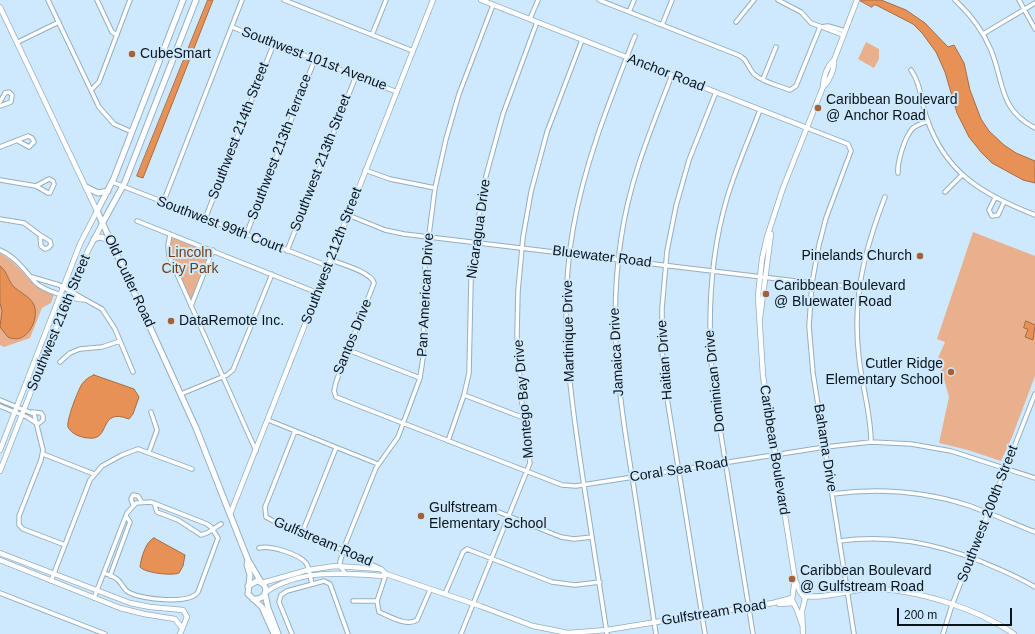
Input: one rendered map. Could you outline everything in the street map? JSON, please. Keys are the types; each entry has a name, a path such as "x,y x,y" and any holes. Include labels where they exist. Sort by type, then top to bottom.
{"main road":[{"name":"Southwest 216th Street","path":"97,211 112,182 183,0"},
{"name":"Southwest 216th Street","path":"102,224 123,187 196,0"},
{"path":"86,187 98,193 108,191"},
{"name":"Old Cutler Road","path":"97,211 180,394 231,512 248,560 261,582"},
{"path":"94,239 100,236 110,240"},
{"name":"Old Cutler Road","path":"248,560 247,565 250,575 248,586"},
{"path":"274,634 264,609 248,594 248,586 253,582 261,582 265,587 268,608 278,634"},
{"path":"253,599 260,599 265,593"}],"street":[{"path":"49,0 99,107 108,119 117,126 132,132"},
{"path":"97,0 112,32 117,35"},
{"path":"91,90 99,82 130,0"},
{"path":"163,203 242,0"},
{"path":"284,0 413,51"},
{"path":"372,35 386,0"},
{"name":"Southwest 212th Street","path":"231,512 256,452 365,170 433,0"},
{"name":"Anchor Road","path":"481,0 807,128 850,147"},
{"path":"530,20 538,0"},
{"path":"599,0 741,56 747,61 755,75 788,89 793,89 796,86 820,27"},
{"path":"629,12 634,0"},
{"path":"662,25 672,0"},
{"path":"736,22 754,0"},
{"path":"778,0 799,11 809,22 820,27 844,33"},
{"path":"955,0 969,15 983,34 994,58 1007,103 1018,117 1035,128"},
{"path":"1019,0 1026,9 1035,29"},
{"name":"Caribbean Boulevard","path":"804,634 794,601 795,579 763,376 758,300 764,253 783,188 823,87 823,82 834,60 857,1"},
{"path":"983,34 1035,3"},
{"name":"Pan American Drive","path":"340,566 343,551 378,464 394,443 403,424 420,378 423,363 423,302 427,236 435,188 456,106 493,5"},
{"name":"Old Cutler Road","path":"0,7 18,42 97,211"},
{"path":"18,42 59,22"},
{"name":"Nicaragua Drive","path":"448,441 464,395 470,360 470,293 475,242 483,192 497,133 537,22"},
{"name":"Southwest 101st Avenue","path":"232,27 397,92"},
{"name":"Martinique Drive","path":"607,632 572,406 567,361 566,310 570,254 577,207 590,158 603,118 635,36"},
{"name":"Montego Bay Drive","path":"461,634 527,471 530,458 524,418 517,335 522,248 531,192 543,144 582,40"},
{"name":"Southwest 214th Street","path":"205,219 274,43"},
{"path":"763,79 776,48"},
{"name":"Southwest 213th Terrace","path":"246,235 315,59"},
{"path":"910,70 918,83 928,121 942,150 962,175 978,188 995,198 1035,215"},
{"name":"Jamaica Drive","path":"656,634 617,384 614,316 618,259 633,181 646,141 672,75"},
{"name":"Southwest 213th Street","path":"287,251 356,76"},
{"path":"0,102 5,93 9,92 12,95 11,102 0,106"},
{"name":"Haitian Drive","path":"705,634 667,398 662,351 662,308 665,265 670,232 680,189 716,92"},
{"name":"Dominican Drive","path":"753,634 710,358 709,307 712,271 725,204 736,170 760,110"},
{"path":"898,173 897,164 910,132 915,127 928,121"},
{"path":"0,147 18,141"},
{"name":"Bahama Drive","path":"850,147 850,157 822,232 812,283 809,311 810,343 854,634"},
{"path":"365,170 390,179 435,188"},
{"path":"945,192 962,175"},
{"path":"0,180 36,186 44,193 49,193 54,187 54,182 52,179 47,179 36,186"},
{"name":"Southwest 99th Court","path":"112,182 328,266"},
{"path":"871,442 857,340 859,286 866,248 885,197"},
{"path":"995,198 989,210 993,216 998,214 1004,202"},
{"name":"Southwest 216th Street","path":"0,450 80,244 97,211"},
{"name":"Bluewater Road","path":"348,215 391,231 812,283 859,286"},
{"path":"0,219 24,223 40,235"},
{"path":"137,221 318,293"},
{"name":"Southwest 216th Street","path":"0,472 69,294 83,260 102,224"},
{"path":"170,234 167,250 256,452"},
{"path":"0,250 11,256 39,285 61,294 69,294 87,300 99,307 108,316 133,372"},
{"path":"191,306 213,250"},
{"name":"Santos Drive","path":"331,260 367,274 372,279 372,289 334,386 335,396"},
{"path":"180,394 231,372 236,365 272,274"},
{"path":"32,277 63,288 69,294"},
{"path":"60,362 70,353 80,349 102,347 120,341"},
{"path":"348,350 420,378"},
{"name":"Southwest 200th Street","path":"943,634 952,605 1035,394"},
{"path":"464,395 524,418"},
{"name":"Coral Sea Road","path":"335,396 403,424 564,485 584,485 775,454 871,442 909,444 939,448 974,457 1035,478"},
{"path":"0,400 32,412 40,413 44,416 43,420 36,424"},
{"path":"0,406 22,415 36,424"},
{"path":"32,412 36,419 43,454 20,516 19,525 23,529 65,545"},
{"path":"149,452 157,430 151,412"},
{"path":"268,420 378,464"},
{"name":"Gulfstream Road","path":"295,431 265,507 265,515 269,520 302,533 381,569"},
{"path":"302,533 336,448"},
{"path":"51,581 94,474 105,464 138,449 192,469"},
{"path":"43,454 94,474"},
{"path":"832,494 875,491 916,493 954,501 1035,532"},
{"path":"94,598 126,516 137,503 154,503 207,524 213,529 218,540 198,592 193,598 165,599 134,595 125,590 117,579 104,573"},
{"path":"154,503 157,512 180,522 199,534 206,534 221,524"},
{"path":"486,507 564,538 574,539 592,537"},
{"path":"110,576 130,522 126,516"},
{"path":"840,541 868,538 904,540 939,547 1013,575 1035,587"},
{"path":"259,548 269,547 299,558 305,562 312,584"},
{"path":"445,594 465,549 552,582 570,584 600,582"},
{"path":"0,553 143,606 181,609 187,617 180,634"},
{"path":"0,560 94,598 134,612 174,618 180,622 182,628"},
{"path":"340,566 345,573"},
{"path":"261,582 308,570 340,566 381,569 386,574"},
{"path":"265,593 280,585 310,576 345,573 382,576 386,574"},
{"path":"386,574 377,600 379,612 408,623 414,623 417,620 430,590"},
{"name":"Gulfstream Road","path":"386,574 534,626 560,633 607,632 655,622 794,601"},
{"name":"Caribbean Boulevard","path":"795,579 804,603 802,624"},
{"path":"292,634 279,598 283,592 322,581 327,581 348,634"},
{"path":"794,601 804,603 823,596 870,589 900,590 929,596 994,622 1014,634"},
{"path":"0,593 106,634"},
{"path":"794,601 802,595 823,596"},
{"path":"353,601 377,600"}],"green space":[{"path":"866,42 879,49 879,59 874,68 858,59"},
{"path":"973,232 1035,256 1035,376 1012,437 1001,461 968,450 939,443 949,397 938,358 945,342 937,339"},
{"name":"Lincoln City Park","path":"174,238 209,252 191,302 169,252 171,239"},
{"path":"0,253 12,261 36,286 54,294 51,303 42,308 30,338 4,347 0,345"}],"shaded area":[{"path":"208,0 213,0 143,178 137,176"},
{"path":"859,0 881,0 906,10 925,23 948,47 954,45 964,63 970,90 981,119 989,131 1004,145 1016,153 1035,161 1035,183 1023,180 992,163 969,137 957,113 945,72 936,52 922,33 913,24 876,5 873,5 872,7"},
{"path":"0,266 13,286 27,297 34,305 35,318 33,324 26,335 20,338 15,339 8,337 0,327 2,311 0,303"},
{"path":"1026,321 1035,325 1033,340 1025,337 1028,329 1024,328"},
{"path":"94,375 134,389 139,397 133,414 129,419 119,416 113,417 100,435 96,438 86,438 72,432 68,427 68,424 80,387 86,379"},
{"path":"154,538 185,555 183,566 179,573 159,573 147,571 140,567 146,546"}],"place":[{"name":"CubeSmart","path":"132,54"},
{"name":"Caribbean Boulevard @ Anchor Road","path":"818,108"},
{"name":"Pinelands Church","path":"920,256"},
{"name":"Caribbean Boulevard @ Bluewater Road","path":"766,294"},
{"name":"DataRemote Inc.","path":"171,321"},
{"name":"Cutler Ridge Elementary School","path":"951,372"},
{"name":"Gulfstream Elementary School","path":"421,516"},
{"name":"Caribbean Boulevard @ Gulfstream Road","path":"792,579"}]}
